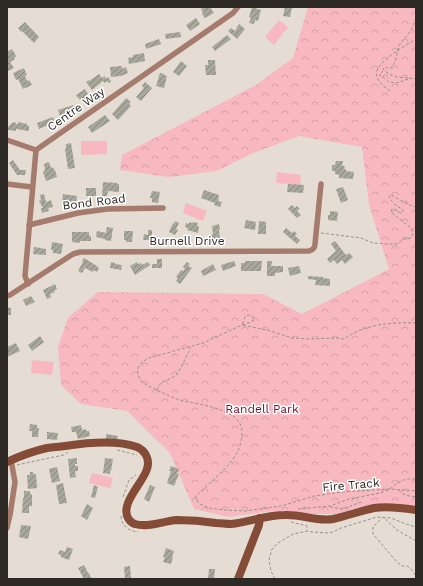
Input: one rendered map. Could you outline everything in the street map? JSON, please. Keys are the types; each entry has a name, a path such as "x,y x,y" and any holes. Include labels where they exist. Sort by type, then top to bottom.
{"main road":[{"path":"10,463 23,455 47,448 88,443 122,444 138,447 146,454 148,464 147,471 128,504 127,515 130,522 133,524 142,525 175,520 230,524 275,515 332,519 369,509 386,507 416,510"},
{"path":"238,579 260,525 260,518"}],"street":[{"name":"Centre Way","path":"36,150 233,13 238,7"},
{"path":"7,140 36,150 25,276 28,284"},
{"path":"7,184 32,187"},
{"name":"Burnell Drive","path":"7,296 10,296 73,254 80,252 312,250 315,248 321,184"},
{"name":"Bond Road","path":"29,225 78,213 107,209 163,208"},
{"path":"7,528 15,482 10,463"}],"path":[{"path":"383,69 386,67 390,70 394,66 398,47 410,32 416,18"},
{"path":"390,91 380,83 376,77 378,68 386,60 416,39"},
{"path":"383,69 392,76 416,78"},
{"path":"383,69 379,75 389,82 397,83 412,78"},
{"path":"316,233 361,238 373,243 396,244 404,239 410,238 413,233 411,228 392,212 392,209 402,213 403,210 393,203 389,197 390,195 416,207"},
{"path":"190,346 190,350 176,375 162,382 157,390 141,381 137,370 139,364 144,360 190,346 203,343 252,322 254,320 253,317 248,315 245,317 242,325"},
{"path":"242,325 267,330 292,338 344,339 352,334 378,325 416,323"},
{"name":"Fire Track","path":"157,390 179,399 230,413 237,419 242,428 242,440 238,451 232,460 196,496 196,500 200,504 209,508 245,511 289,504 314,496 342,492 390,489 416,491"},
{"path":"116,450 141,456"},
{"path":"10,463 23,464 64,455 70,451"},
{"path":"123,497 129,480 139,473"},
{"path":"330,506 349,499 380,493 390,489 397,483 406,479 416,479"},
{"path":"399,490 404,495 416,497"},
{"path":"298,508 330,506 343,509 361,502 369,509"},
{"path":"121,515 120,519 124,525 129,530 137,532"},
{"path":"275,579 271,571 269,560 272,549 278,543 294,534 307,531 327,533 333,532 341,528 377,517 397,520 416,527"},
{"path":"383,517 397,530 416,542"},
{"path":"383,517 373,527 373,534 397,562 402,566 407,566 416,576"},
{"path":"290,522 307,526 307,531"}],"green space":[{"name":"Randell Park","path":"308,7 416,7 416,507 392,504 359,507 340,514 272,511 228,517 194,509 170,453 127,411 81,404 61,385 58,347 68,318 98,292 263,294 302,314 389,269 369,205 362,147 299,136 253,153 217,171 169,177 120,170 122,155 256,85 293,58"},
{"path":"279,20 288,27 274,45 265,37"},
{"path":"81,141 107,141 107,154 81,155"},
{"path":"277,172 301,175 300,185 276,183"},
{"path":"186,203 207,211 203,221 183,213"},
{"path":"32,360 54,362 52,375 31,373"},
{"path":"92,473 113,478 110,488 89,483"}],"building":[{"path":"204,7 210,7 214,13 205,18 201,9"},
{"path":"252,7 261,10 258,21 255,20 254,24 249,23"},
{"path":"285,7 292,7 290,17 283,16"},
{"path":"196,18 200,24 190,31 186,25"},
{"path":"25,22 39,37 34,43 18,28"},
{"path":"239,24 245,29 237,39 228,31 231,28 235,31"},
{"path":"180,32 181,37 166,39 165,34"},
{"path":"227,35 231,39 215,51 212,47"},
{"path":"159,39 161,44 146,49 145,44"},
{"path":"12,49 16,56 14,58 15,59 10,62 14,68 8,71 7,52"},
{"path":"144,53 145,61 129,64 128,58 133,57 133,55"},
{"path":"208,60 215,60 216,75 206,75 205,65 208,65"},
{"path":"181,61 187,66 179,76 173,72"},
{"path":"122,66 122,69 126,67 128,73 121,76 111,77 110,67"},
{"path":"24,68 27,75 25,76 27,81 29,80 32,85 23,89 13,73"},
{"path":"160,73 167,76 164,88 156,86"},
{"path":"99,74 102,78 105,76 106,79 108,77 111,81 109,83 107,81 105,83 103,81 92,90 86,82"},
{"path":"145,82 152,88 141,101 136,97 144,88 142,86"},
{"path":"85,89 88,94 86,95 87,98 84,100 82,98 80,100 76,95"},
{"path":"126,98 131,102 129,104 131,106 118,120 112,114"},
{"path":"73,105 75,110 72,110 73,113 60,116 58,110"},
{"path":"105,115 110,121 92,133 88,127"},
{"path":"53,117 55,122 39,129 37,123"},
{"path":"13,122 16,124 18,124 18,122 27,124 29,126 29,131 16,129 16,131 8,130 8,127"},
{"path":"71,143 75,168 68,169 65,149 66,144"},
{"path":"13,160 20,170 26,170 25,175 17,175 9,163"},
{"path":"336,161 343,161 342,166 345,166 344,169 346,169 346,171 354,172 353,179 339,178 339,175 335,174 335,171 332,171 332,165 335,165"},
{"path":"49,162 51,168 53,167 55,170 57,177 46,181 43,172 45,171 44,164"},
{"path":"103,182 119,184 119,192 108,191 107,196 102,196"},
{"path":"288,184 304,185 303,193 287,192"},
{"path":"343,187 348,200 341,203 336,189"},
{"path":"86,188 96,188 96,196 86,196"},
{"path":"204,190 219,195 218,201 222,202 220,207 214,205 215,203 201,198"},
{"path":"152,191 160,192 158,203 152,202 152,198 150,198"},
{"path":"44,194 46,202 51,200 53,207 48,208 49,211 42,213 41,208 43,208 39,201 41,200 40,195"},
{"path":"63,194 77,196 76,204 62,203"},
{"path":"292,205 295,208 297,206 300,209 297,211 301,215 297,218 288,209"},
{"path":"330,211 338,212 337,221 328,220"},
{"path":"246,220 256,222 255,230 244,228"},
{"path":"175,221 179,223 176,229 178,230 175,235 169,232"},
{"path":"259,221 266,222 266,234 258,234"},
{"path":"189,222 198,223 198,233 187,230 188,228 185,227 186,223 189,224"},
{"path":"219,224 220,239 211,241 210,235 213,234 212,226"},
{"path":"107,227 113,228 111,241 96,237 97,231 106,233"},
{"path":"286,228 292,233 294,231 297,234 295,236 300,240 297,244 283,232"},
{"path":"148,230 152,230 152,240 143,240 144,234 148,235"},
{"path":"124,231 133,231 132,242 126,242 126,240 124,240"},
{"path":"72,232 89,232 91,241 80,241 80,243 72,242"},
{"path":"335,241 346,255 349,253 353,257 345,264 342,260 337,264 334,260 330,263 327,259 336,251 331,244"},
{"path":"52,242 63,244 61,254 53,253 53,250 51,250"},
{"path":"34,247 46,249 46,255 33,254"},
{"path":"84,258 99,268 97,272 94,270 93,272 85,268 82,273 78,271"},
{"path":"157,259 162,259 162,268 152,268 152,264 157,264"},
{"path":"234,261 236,266 223,271 221,265"},
{"path":"245,261 262,261 261,271 241,271 241,263 245,263"},
{"path":"267,261 272,261 271,266 283,266 283,272 275,273 275,276 267,276"},
{"path":"111,262 122,265 121,270 110,268"},
{"path":"137,262 138,264 141,263 142,265 148,262 150,265 135,275 130,266"},
{"path":"187,262 190,264 188,266 192,268 180,284 176,281 178,278 176,277 181,270 183,271 185,269 183,267"},
{"path":"213,264 216,270 203,276 201,271"},
{"path":"299,266 301,273 290,276 288,268"},
{"path":"308,276 330,279 330,286 315,285 316,280 308,279"},
{"path":"55,284 57,289 54,291 55,292 50,294 51,297 47,299 43,290"},
{"path":"31,296 35,302 26,306 23,300"},
{"path":"7,307 11,308 11,315 7,315"},
{"path":"40,336 44,342 32,351 28,345"},
{"path":"16,343 20,351 7,357 7,347"},
{"path":"30,424 37,425 37,428 39,428 38,437 32,437 32,431 29,431"},
{"path":"81,425 82,430 86,429 86,431 89,431 90,436 78,439 76,432 72,432 71,427"},
{"path":"47,432 58,433 57,440 47,439"},
{"path":"106,434 118,436 117,441 106,439"},
{"path":"77,458 77,464 75,464 75,466 78,466 78,471 75,471 76,477 70,478 68,459"},
{"path":"105,458 113,459 110,474 103,473"},
{"path":"171,466 179,469 177,474 179,474 174,486 167,483"},
{"path":"57,467 60,481 52,483 49,469"},
{"path":"30,472 33,472 34,475 36,474 37,488 28,489 27,475 30,475"},
{"path":"63,483 67,503 59,504 56,485"},
{"path":"94,485 98,487 95,498 91,497"},
{"path":"150,485 155,487 149,502 144,499"},
{"path":"24,491 30,491 30,494 32,494 32,506 29,506 29,513 22,513"},
{"path":"87,504 93,508 87,520 81,516"},
{"path":"21,525 31,526 28,539 19,537"},
{"path":"67,547 73,549 69,560 58,554 60,550 65,552"},
{"path":"166,548 174,551 171,564 163,562"},
{"path":"84,565 90,574 90,577 96,579 84,579 78,568"},
{"path":"130,566 131,579 125,579 124,567"},
{"path":"209,569 215,569 214,579 208,579"}]}
